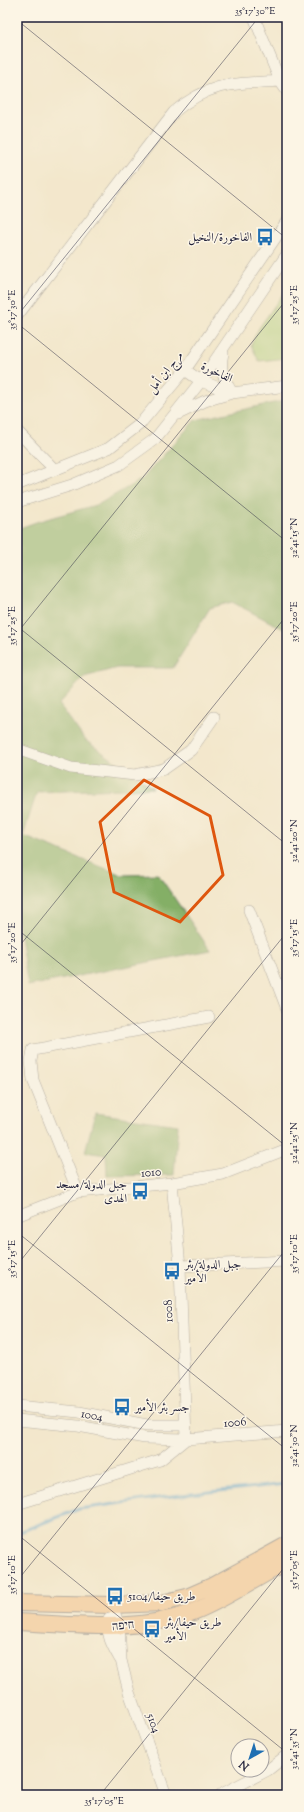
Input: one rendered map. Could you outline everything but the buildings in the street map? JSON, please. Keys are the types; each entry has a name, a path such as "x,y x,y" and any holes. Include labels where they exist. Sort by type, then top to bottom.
{"highway":[{"name":"חיפה","path":"17,1603 112,1606 162,1603 187,1597 212,1586 287,1545"},
{"name":"חיפה","path":"17,1622 113,1627 168,1620 220,1600 287,1562"}],"street":[{"path":"254,17 284,79 287,91"},
{"path":"17,316 174,112 202,92 226,85 284,79"},
{"name":"مرج ابن أمل","path":"17,484 109,448 140,424 185,370 287,221"},
{"path":"17,502 72,485 119,465 155,439 174,417 201,381 287,254"},
{"path":"174,417 205,401 232,393 224,379 220,366 224,348"},
{"name":"الفاخورة","path":"185,370 201,381 232,393 287,386"},
{"path":"17,431 54,469"},
{"path":"17,748 71,768 135,775 164,769 190,750 214,717"},
{"path":"249,910 287,1009"},
{"path":"78,1192 33,1080 31,1061 33,1050 209,1017"},
{"name":"1010","path":"17,1216 78,1192 172,1183 223,1174 287,1149"},
{"name":"1008","path":"172,1183 180,1266 186,1439"},
{"path":"180,1266 287,1261"},
{"name":"1004","path":"17,1406 79,1412 147,1425 185,1425"},
{"name":"1004","path":"17,1420 78,1426 145,1438 186,1439"},
{"name":"1006","path":"186,1439 287,1431"},
{"path":"17,1504 160,1460 186,1439"},
{"name":"5104","path":"112,1606 113,1627 129,1692 166,1795"},
{"path":"220,1795 268,1770 287,1755"}],"highlighted area":[{"path":"144,780 210,816 223,875 180,922 114,892 100,822"}],"green space":[{"path":"287,288 287,358 259,361 251,345 259,328"},
{"path":"287,400 287,631 232,602 210,608 173,668 117,668 84,677 59,704 85,740 153,788 37,792 23,836 122,875 158,874 210,950 28,986 17,918 17,529 99,504 142,479 195,420"},
{"path":"95,1113 178,1125 174,1175 107,1176 106,1155 85,1152"}],"waterway":[{"path":"17,1533 79,1509 172,1496 287,1484"}],"place":[{"name":"الفاخورة/النخيل","path":"265,237"},
{"name":"جبل الدولة/مسجد الهدى","path":"140,1191"},
{"name":"جبل الدولة/بئر الأمير","path":"172,1271"},
{"name":"جسر بئر الأمير","path":"122,1407"},
{"name":"طريق حيفا/5104","path":"115,1596"},
{"name":"طريق حيفا/بئر الأمير","path":"152,1629"}]}
